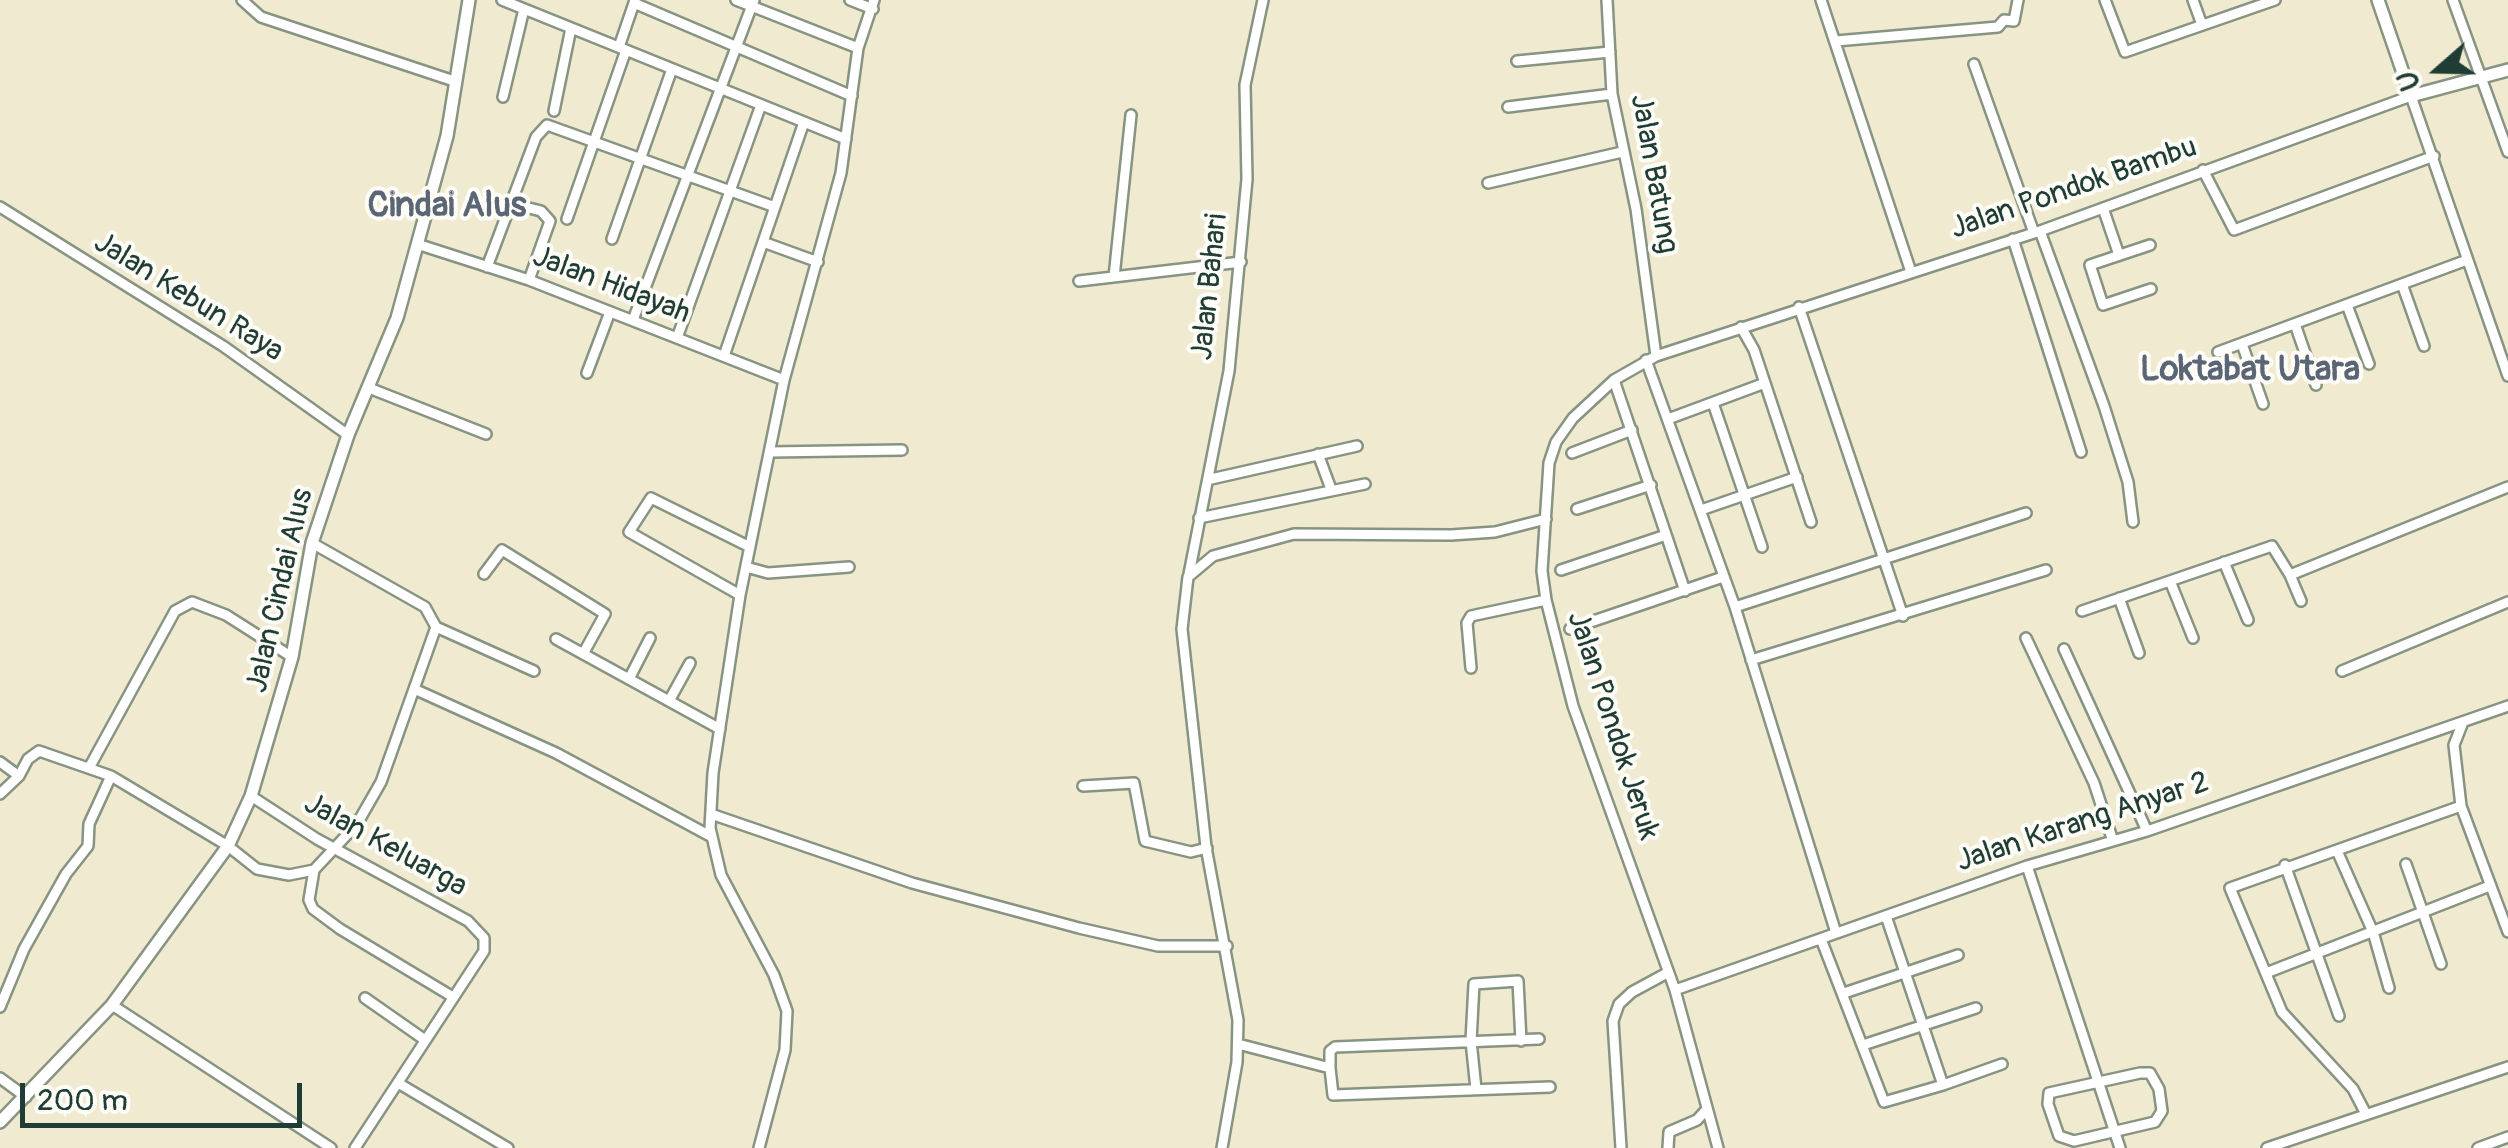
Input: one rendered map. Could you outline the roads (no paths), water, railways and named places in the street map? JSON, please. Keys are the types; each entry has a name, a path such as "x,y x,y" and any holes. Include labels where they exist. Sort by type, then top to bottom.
{"street":[{"path":"242,0 261,17 454,81"},
{"name":"Jalan Cindai Alus","path":"0,1122 112,1005 228,846 251,796 292,657 312,543 348,435 397,318 418,244 447,136 469,0"},
{"path":"736,0 753,3 858,48"},
{"path":"759,1148 785,1050 787,1011 774,976 721,875 711,814 740,595 784,380 818,262 846,139 858,48 874,5 850,0"},
{"name":"Jalan Bahari","path":"1226,1147 1238,1044 1237,1004 1206,848 1182,630 1188,577 1211,479 1241,262 1246,179 1245,85 1262,0"},
{"name":"Jalan Batung","path":"1608,0 1612,94 1636,209 1651,358 1668,419 1735,607 1836,933"},
{"path":"1821,0 1910,272"},
{"path":"1836,41 1998,27 2004,20 2014,21 2018,0"},
{"path":"2193,0 2202,26"},
{"path":"2378,0 2508,376"},
{"path":"2453,0 2508,152"},
{"path":"508,1 846,139"},
{"path":"567,219 623,49 634,1 852,96"},
{"path":"2107,1 2125,52 2271,1"},
{"path":"633,320 753,3"},
{"path":"503,96 524,9"},
{"path":"554,110 571,28"},
{"path":"1517,61 1610,52"},
{"path":"1974,64 2104,406 2128,482 2133,522"},
{"path":"612,238 672,69"},
{"name":"Jalan Pondok Bambu","path":"1651,358 2037,232 2412,96 2508,70"},
{"path":"1508,107 1612,94"},
{"path":"677,338 761,105"},
{"path":"1114,277 1131,115"},
{"path":"724,356 804,122"},
{"path":"487,267 543,126 775,207"},
{"path":"1488,182 1622,152"},
{"path":"2203,170 2234,230 2434,156"},
{"path":"514,204 541,212 550,221 529,280"},
{"name":"Jalan Kebun Raya","path":"0,207 224,346 348,435"},
{"path":"2103,208 2118,255"},
{"path":"2013,239 2082,452"},
{"path":"763,242 818,262"},
{"name":"Jalan Hidayah","path":"418,244 529,280 784,380"},
{"path":"2150,245 2090,265 2103,305 2151,290"},
{"path":"2218,352 2467,260"},
{"path":"1079,281 1241,262"},
{"path":"2402,284 2424,346"},
{"path":"2347,304 2369,364"},
{"path":"1799,307 1903,616"},
{"path":"587,373 610,312"},
{"path":"2294,324 2316,385"},
{"path":"1741,327 1765,383 1812,522"},
{"path":"2242,344 2263,404"},
{"name":"Jalan Pondok Jeruk","path":"1651,358 1614,380 1573,418 1556,442 1549,463 1542,571 1574,706 1674,990 1718,1148"},
{"path":"1614,380 1684,591"},
{"path":"1668,419 1765,383"},
{"path":"369,388 486,434"},
{"path":"1713,403 1762,547"},
{"path":"1572,453 1632,430"},
{"path":"1211,479 1357,446"},
{"path":"770,452 902,450"},
{"path":"1318,454 1331,488"},
{"path":"1700,510 1796,477"},
{"path":"1200,518 1365,484"},
{"path":"1577,510 1651,485"},
{"path":"2290,575 2508,487"},
{"path":"740,595 629,532 651,498 750,546"},
{"path":"1735,607 2026,513"},
{"path":"1188,577 1214,556 1294,534 1451,535 1495,532 1546,519"},
{"path":"1562,570 1666,535"},
{"path":"312,543 424,607 436,627 534,671"},
{"path":"2082,611 2275,546 2301,601"},
{"path":"484,574 502,550 605,614 583,654"},
{"path":"2224,562 2248,620"},
{"path":"746,567 768,572 849,567"},
{"path":"1751,660 2046,570"},
{"path":"1570,629 1722,576"},
{"path":"2170,581 2193,638"},
{"path":"2119,598 2139,653"},
{"path":"1470,668 1467,622 1471,616 1546,600"},
{"path":"89,768 176,611 192,602 226,614 292,657"},
{"path":"2342,671 2508,602"},
{"path":"0,794 28,759 40,751 111,776 228,846 248,864 278,875 314,870 337,850 381,782 436,627"},
{"path":"629,679 650,638"},
{"path":"2026,638 2094,783 2112,838"},
{"path":"556,639 720,729"},
{"path":"2064,649 2147,831"},
{"path":"669,701 690,663"},
{"path":"414,689 556,753 712,836"},
{"name":"Jalan Karang Anyar 2","path":"1674,990 2027,866 2112,838 2147,831 2508,706"},
{"path":"2463,722 2454,745 2460,806 2487,887 2508,932"},
{"path":"0,762 18,776"},
{"path":"0,1007 24,949 66,874 88,846 89,824 111,776"},
{"path":"1083,786 1136,784 1146,841 1191,852 1206,848"},
{"name":"Jalan Keluarga","path":"251,796 337,850 478,927 484,952 355,1148"},
{"path":"2366,1114 2352,1089 2282,1012 2230,888 2285,865 2338,853 2460,806"},
{"path":"711,814 912,883 1079,928 1158,946 1227,946"},
{"path":"2338,853 2373,932 2389,988"},
{"path":"2406,864 2442,964"},
{"path":"2285,865 2339,1016"},
{"path":"2027,866 2120,1148"},
{"path":"314,870 309,900 313,909 378,954 452,996"},
{"path":"2266,973 2487,887"},
{"path":"1886,916 1942,1085"},
{"path":"1821,939 1884,1102 2002,1064"},
{"path":"1844,993 1958,955"},
{"path":"1622,1148 1613,1021 1619,1004 1632,992 1666,973"},
{"path":"1476,1089 1471,1042 1472,988 1478,981 1515,979 1520,986 1521,1041"},
{"path":"364,998 425,1040"},
{"path":"112,1005 331,1148"},
{"path":"1864,1045 1976,1008"},
{"path":"1540,1039 1335,1047 1330,1051 1333,1095 1550,1086"},
{"path":"1238,1044 1330,1068"},
{"path":"2267,1148 2297,1143 2366,1114 2508,1066"},
{"path":"2146,1072 2158,1089 2162,1111 2158,1120 2062,1140 2048,1104 2054,1090 2101,1083 2146,1072"},
{"path":"0,1078 26,1097"},
{"path":"398,1082 508,1148"},
{"path":"1668,1148 1669,1132 1697,1120 1707,1110"},
{"path":"2478,1148 2508,1138"}],"district":[{"name":"Cindai Alus","path":"447,207"},
{"name":"Loktabat Utara","path":"2250,371"}]}
